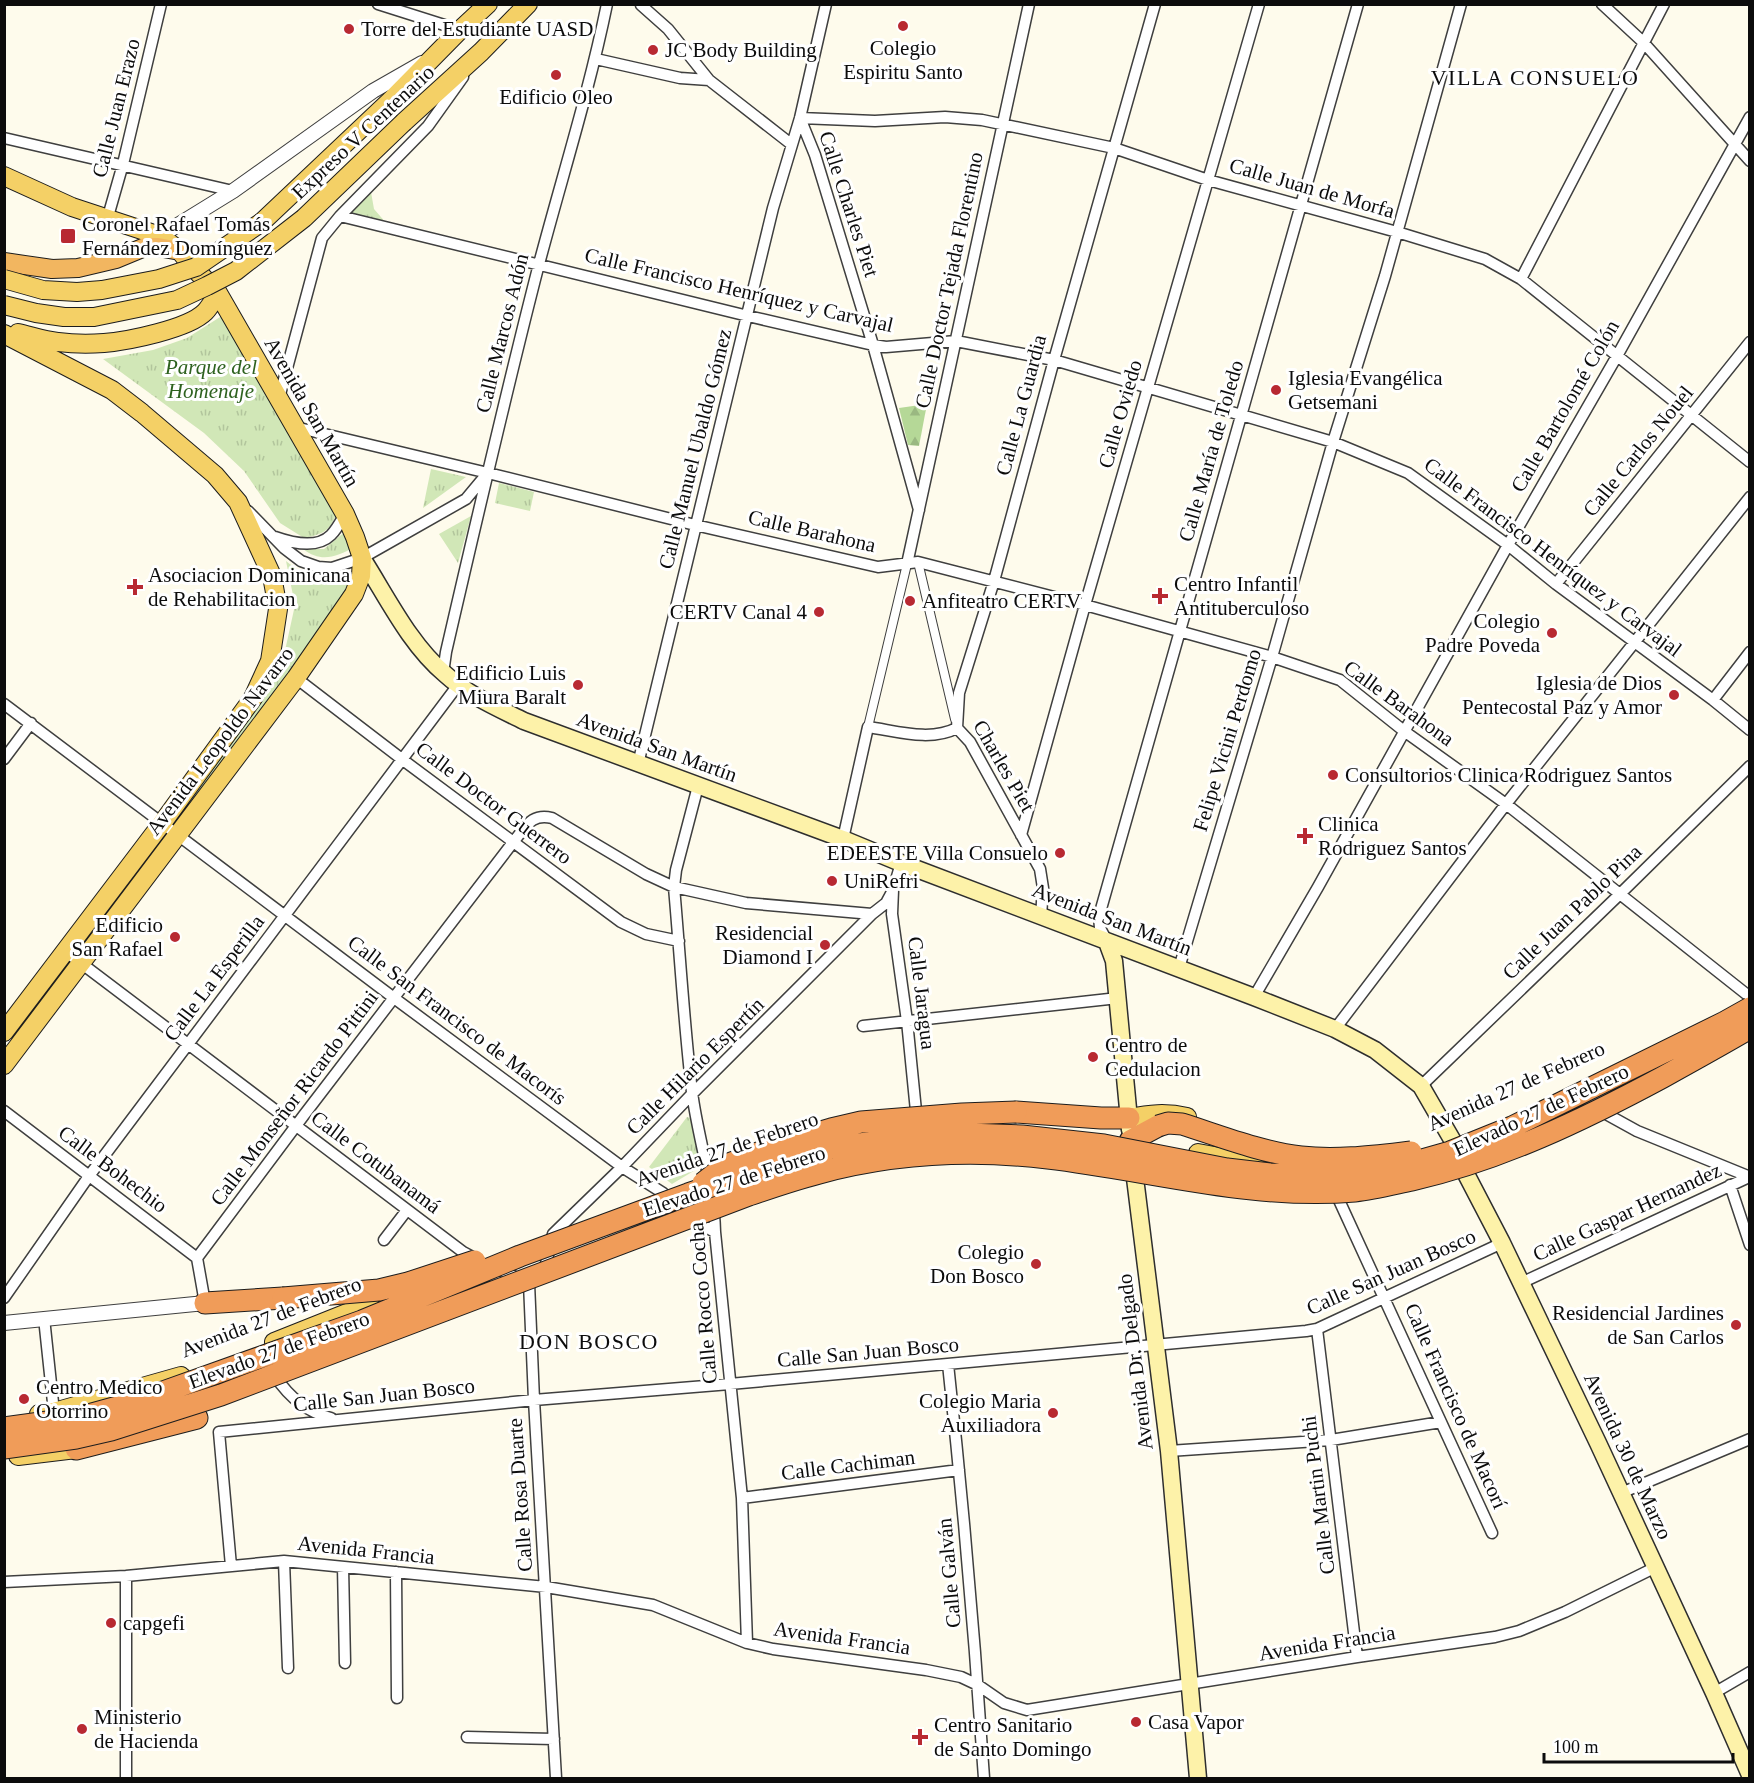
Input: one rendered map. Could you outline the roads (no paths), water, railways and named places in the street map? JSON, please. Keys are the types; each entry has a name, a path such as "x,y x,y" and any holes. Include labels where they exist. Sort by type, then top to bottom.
{"highway":[{"path":"4,262 51,269 78,268 116,258 145,247 180,251"},
{"name":"Elevado 27 de Febrero","path":"4,1428 77,1418 135,1402 362,1321 520,1256 688,1194 785,1161 832,1149 874,1142 966,1134 1022,1136 1104,1145 1227,1169 1270,1174 1313,1176 1363,1173 1457,1156 1749,1008"},
{"name":"Elevado 27 de Febrero","path":"4,1448 76,1438 221,1395 760,1191 821,1172 904,1158 964,1154 1049,1158 1222,1186 1270,1191 1356,1191 1474,1164 1569,1125 1620,1101 1749,1028"},
{"path":"688,1194 726,1165 787,1142 861,1122 962,1113 1016,1112 1129,1118"},
{"path":"1130,1141 1168,1123 1182,1124 1267,1151 1301,1157 1358,1158 1429,1150 1457,1156"},
{"path":"205,1303 379,1290 494,1256 520,1256"},
{"path":"76,1449 197,1418 284,1386 458,1304"}],"main road":[{"name":"Expreso V Centenario","path":"4,279 43,290 77,292 102,290 159,279 196,267 262,222 488,4"},
{"name":"Expreso V Centenario","path":"4,305 64,317 94,317 177,300 236,270 304,218 481,52 528,4"},
{"name":"Avenida San Martín","path":"4,176 72,207 160,236 180,251 218,293 345,514 362,558 419,648 458,685 524,721 843,840 1335,1029 1375,1050 1421,1086 1457,1156"},
{"path":"4,332 55,342 106,343 169,330 190,322 205,313 218,293"},
{"name":"Avenida Leopoldo Navarro","path":"4,332 112,390 215,475 238,502 272,576 278,609 270,661 253,698 4,1032"},
{"name":"Avenida Leopoldo Navarro","path":"4,1065 296,678 354,594 361,576 362,558"},
{"name":"Avenida Dr. Delgado","path":"1107,942 1113,960 1118,998 1130,1141 1169,1451 1198,1779"},
{"name":"Avenida 27 de Febrero","path":"4,1458 76,1449 184,1413 275,1376 696,1222 715,1223 789,1187 850,1174 928,1164 999,1161 1068,1168 1135,1179 1287,1198 1338,1198 1404,1189 1457,1156 1719,1017 1749,997"},
{"name":"Avenida 27 de Febrero","path":"4,1418 54,1412 218,1365 447,1274 663,1193 775,1153 831,1137 918,1128 1008,1127 1070,1132 1247,1162 1343,1166 1408,1154 1457,1156 1608,1115 1749,1034"},
{"path":"1129,1118 1152,1113 1174,1114 1254,1141 1343,1166"},
{"name":"Avenida 30 de Marzo","path":"1457,1156 1502,1243 1622,1493 1749,1775"},
{"path":"1737,1779 1749,1775"}],"street":[{"name":"Calle Juan Erazo","path":"107,220 123,164 161,4"},
{"name":"Calle Marcos Adón","path":"443,673 488,472 539,264 596,58 607,4"},
{"name":"Calle Manuel Ubaldo Gómez","path":"638,764 773,208 800,118 826,4"},
{"name":"Calle Doctor Tejada Florentino","path":"913,563 919,510 1029,4"},
{"name":"Calle La Guardia","path":"957,728 959,693 994,581 1155,4"},
{"name":"Calle Oviedo","path":"1021,835 1085,605 1259,4"},
{"name":"Calle María de Toledo","path":"1107,942 1100,928 1099,916 1358,4"},
{"name":"Felipe Vicini Perdomo","path":"1179,968 1397,232 1461,4"},
{"path":"1602,4 1643,42 1749,161"},
{"path":"1521,279 1664,4"},
{"path":"384,5 460,30"},
{"name":"Calle Charles Piet","path":"641,5 668,28 709,81 791,144"},
{"name":"Expreso V Centenario","path":"279,399 322,238 340,216 428,126 481,52"},
{"name":"Expreso V Centenario","path":"160,236 233,191 373,91 436,54"},
{"path":"596,58 680,78 709,81"},
{"name":"Calle Juan de Morfa","path":"800,118 875,121 945,117 1003,124 1114,148 1208,180 1397,232 1485,259 1521,279 1749,462"},
{"name":"Calle Bartolomé Colón","path":"1254,997 1617,356 1749,117"},
{"name":"Calle Charles Piet","path":"800,118 815,154 873,345 919,510"},
{"path":"4,138 233,191"},
{"name":"Calle Francisco Henríquez y Carvajal","path":"340,216 873,345 886,347 956,341 1054,360 1333,442 1408,473 1508,545 1556,584 1713,700 1749,730"},
{"name":"Calle Carlos Nouel","path":"1556,584 1749,342"},
{"name":"Calle Barahona","path":"294,427 488,472 695,525 878,567 913,563 994,581 1272,657 1340,680 1404,731 1506,804 1749,997"},
{"path":"238,502 301,561 318,567 332,568 362,558 466,499 488,472"},
{"path":"1335,1029 1506,804 1749,497"},
{"path":"270,534 288,542 320,542 331,535 345,514"},
{"path":"843,840 868,727 913,563"},
{"name":"Charles Piet","path":"913,563 957,728 970,742 1040,869 1043,888 1041,916"},
{"path":"1713,700 1749,652"},
{"name":"Calle Doctor Guerrero","path":"296,678 621,922 646,934 679,940"},
{"name":"Calle La Esperilla","path":"4,1298 89,1176 458,685"},
{"name":"Calle San Francisco de Macorís","path":"4,704 394,998 622,1167 663,1193 696,1222"},
{"path":"4,759 31,723"},
{"path":"868,727 932,736 948,733 957,728"},
{"name":"Calle Juan Pablo Pina","path":"1421,1086 1749,766"},
{"name":"Calle Rocco Cocha","path":"698,786 676,870 674,887 692,1094 710,1177 742,1498 747,1642"},
{"name":"Calle Doctor Guerrero","path":"542,816 552,818 646,874 674,887 746,903 872,914"},
{"name":"Calle Monseñor Ricardo Pittini","path":"197,1258 514,842 533,819 542,816"},
{"name":"Calle Jaragua","path":"901,863 893,891 892,914 907,1021 918,1128"},
{"name":"Calle Hilario Espertín","path":"553,1234 872,914 886,903 893,891"},
{"name":"Calle Cotubanamá","path":"65,951 406,1210 463,1252 481,1262"},
{"path":"863,1026 1118,998"},
{"name":"Calle Bohechio","path":"4,1111 197,1258"},
{"path":"1608,1115 1637,1131 1749,1177"},
{"name":"Calle Gaspar Hernandez","path":"1521,1283 1749,1177"},
{"path":"1730,1185 1749,1245"},
{"name":"Calle Francisco de Macorí","path":"1338,1198 1492,1533"},
{"path":"384,1240 406,1210"},
{"path":"481,1262 536,1281 553,1234"},
{"name":"Calle San Juan Bosco","path":"231,1566 219,1432 534,1400 1306,1331 1317,1329 1502,1243"},
{"path":"197,1258 205,1303"},
{"path":"4,1323 205,1303 226,1296 447,1274"},
{"name":"Calle Rosa Duarte","path":"536,1281 534,1400 556,1779"},
{"path":"44,1318 54,1412"},
{"name":"Calle Martin Puchi","path":"1317,1329 1357,1657"},
{"name":"Calle Galván","path":"948,1364 978,1685 984,1779"},
{"path":"275,1376 294,1400 321,1416 336,1419"},
{"path":"1169,1451 1331,1440 1441,1422"},
{"path":"1622,1493 1749,1439"},
{"name":"Calle Cachiman","path":"742,1498 959,1470"},
{"path":"284,1562 288,1668"},
{"name":"Avenida Francia","path":"4,1582 126,1576 284,1562 546,1587 653,1605 747,1642 773,1649 961,1677 978,1685 1004,1703 1027,1710 1495,1637 1519,1631 1565,1612 1656,1568"},
{"path":"343,1567 345,1663"},
{"path":"396,1572 397,1698"},
{"path":"126,1576 126,1779"},
{"path":"1714,1694 1749,1671"},
{"path":"467,1737 554,1739"}],"place":[{"name":"Colegio Espiritu Santo","path":"903,26"},
{"name":"Torre del Estudiante UASD","path":"349,29"},
{"name":"JC Body Building","path":"653,50"},
{"name":"Edificio Oleo","path":"556,75"},
{"name":"Coronel Rafael Tomás Fernández Domínguez","path":"68,236"},
{"name":"Iglesia Evangélica Getsemani","path":"1276,390"},
{"name":"Asociacion Dominicana de Rehabilitacion","path":"135,587"},
{"name":"Centro Infantil Antituberculoso","path":"1160,596"},
{"name":"Anfiteatro CERTV","path":"910,601"},
{"name":"CERTV Canal 4","path":"819,612"},
{"name":"Colegio Padre Poveda","path":"1552,633"},
{"name":"Edificio Luis Miura Baralt","path":"578,685"},
{"name":"Iglesia de Dios Pentecostal Paz y Amor","path":"1674,695"},
{"name":"Consultorios Clinica Rodriguez Santos","path":"1333,775"},
{"name":"Clinica Rodriguez Santos","path":"1305,836"},
{"name":"EDEESTE Villa Consuelo","path":"1060,853"},
{"name":"UniRefri","path":"832,881"},
{"name":"Edificio San Rafael","path":"175,937"},
{"name":"Residencial Diamond I","path":"825,945"},
{"name":"Centro de Cedulacion","path":"1093,1057"},
{"name":"Colegio Don Bosco","path":"1036,1264"},
{"name":"Residencial Jardines de San Carlos","path":"1736,1325"},
{"name":"Centro Medico Otorrino","path":"24,1399"},
{"name":"Colegio Maria Auxiliadora","path":"1053,1413"},
{"name":"capgefi","path":"111,1623"},
{"name":"Casa Vapor","path":"1136,1722"},
{"name":"Ministerio de Hacienda","path":"82,1729"},
{"name":"Centro Sanitario de Santo Domingo","path":"920,1737"}],"district":[{"name":"VILLA CONSUELO","path":"1535,77"},
{"name":"DON BOSCO","path":"589,1341"}],"park label":[{"name":"Parque del Homenaje","path":"211,379"}]}
